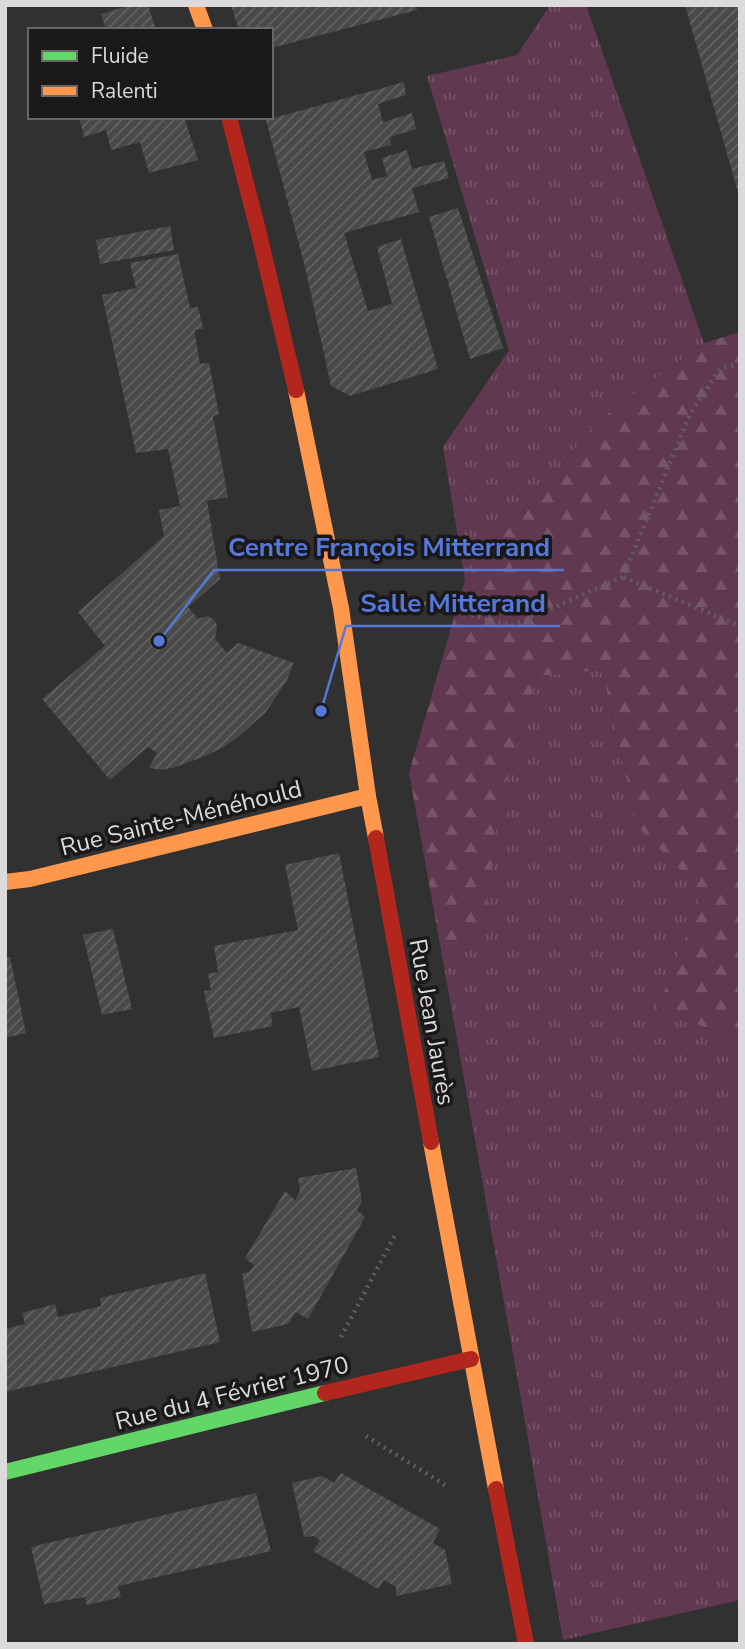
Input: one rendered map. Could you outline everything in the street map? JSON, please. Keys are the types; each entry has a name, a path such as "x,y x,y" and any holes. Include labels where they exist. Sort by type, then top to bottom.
{"street":[{"path":"196,5 204,28"},
{"name":"Rue Jean Jaurès","path":"230,119 300,408 341,608 368,796 526,1644"},
{"name":"Rue Sainte-Ménéhould","path":"5,882 42,876 368,796"},
{"name":"Rue du 4 Février 1970","path":"5,1472 471,1359"}],"path":[{"path":"341,608 393,594 512,626 623,577 690,414 722,368 740,364"},
{"path":"623,577 740,626"}],"green space":[{"path":"550,5 586,5 704,343 600,419 465,580 443,447 509,350 427,76 517,55"},
{"path":"740,332 740,1041 657,1009 703,893 637,826 602,670 537,676 498,810 483,942 441,950 409,773 465,580 600,419 704,343"},
{"path":"602,670 637,826 703,893 657,1009 740,1041 740,1600 563,1640 441,950 483,942 498,810 537,676"}],"building":[{"path":"131,5 148,5 155,28 105,28 101,14"},
{"path":"231,5 416,5 417,10 273,47 273,28 238,28"},
{"path":"685,5 740,5 740,196 739,196"},
{"path":"404,82 406,95 378,104 383,122 412,113 416,129 390,137 391,145 364,152 372,180 387,176 382,158 407,150 412,169 444,161 449,178 412,188 419,212 344,233 368,311 392,304 377,247 401,239 438,369 350,396 331,386 305,267 266,120"},
{"path":"80,119 185,119 198,160 149,173 140,142 111,150 106,130 84,137"},
{"path":"458,208 503,348 470,359 429,217"},
{"path":"170,226 174,250 100,264 96,240"},
{"path":"178,254 190,308 198,307 203,329 195,330 195,334 200,364 209,363 219,414 213,416 228,497 207,501 220,579 188,607 198,619 208,616 215,621 215,639 227,653 238,643 294,663 287,680 266,712 222,748 176,767 161,770 149,768 157,753 148,747 110,780 42,699 105,646 78,612 164,536 159,510 180,506 168,449 136,453 102,295 136,288 130,263"},
{"path":"339,853 379,1057 312,1071 299,1007 271,1013 272,1026 214,1038 204,991 211,990 208,974 218,972 214,946 298,930 285,865"},
{"path":"113,929 132,1009 102,1015 83,935"},
{"path":"10,957 26,1033 5,1038 5,958"},
{"path":"356,1168 362,1201 357,1210 365,1217 308,1319 296,1312 288,1324 252,1332 242,1273 249,1272 254,1265 245,1258 285,1191 295,1200 300,1191 298,1178"},
{"path":"205,1273 220,1342 5,1392 5,1329 25,1324 22,1313 55,1304 58,1317 101,1306 100,1298"},
{"path":"341,1473 440,1529 433,1543 445,1550 452,1584 396,1596 396,1587 384,1580 378,1589 313,1551 320,1540 314,1536 304,1537 292,1483 322,1476 334,1483"},
{"path":"256,1493 271,1551 118,1586 121,1597 87,1605 85,1597 44,1604 31,1547"}],"traffic: fast":[{"path":"5,1472 325,1393"}],"traffic: slow":[{"path":"196,5 204,28"},
{"path":"296,390 341,608 376,838"},
{"path":"5,882 30,879 368,796"},
{"path":"431,1142 496,1489"}],"traffic: jam":[{"path":"230,119 296,390"},
{"path":"376,838 431,1142"},
{"path":"325,1393 471,1359"},
{"path":"496,1489 526,1644"}],"place":[{"name":"Centre François Mitterrand","path":"159,641"},
{"name":"Salle Mitterand","path":"321,711"}]}
